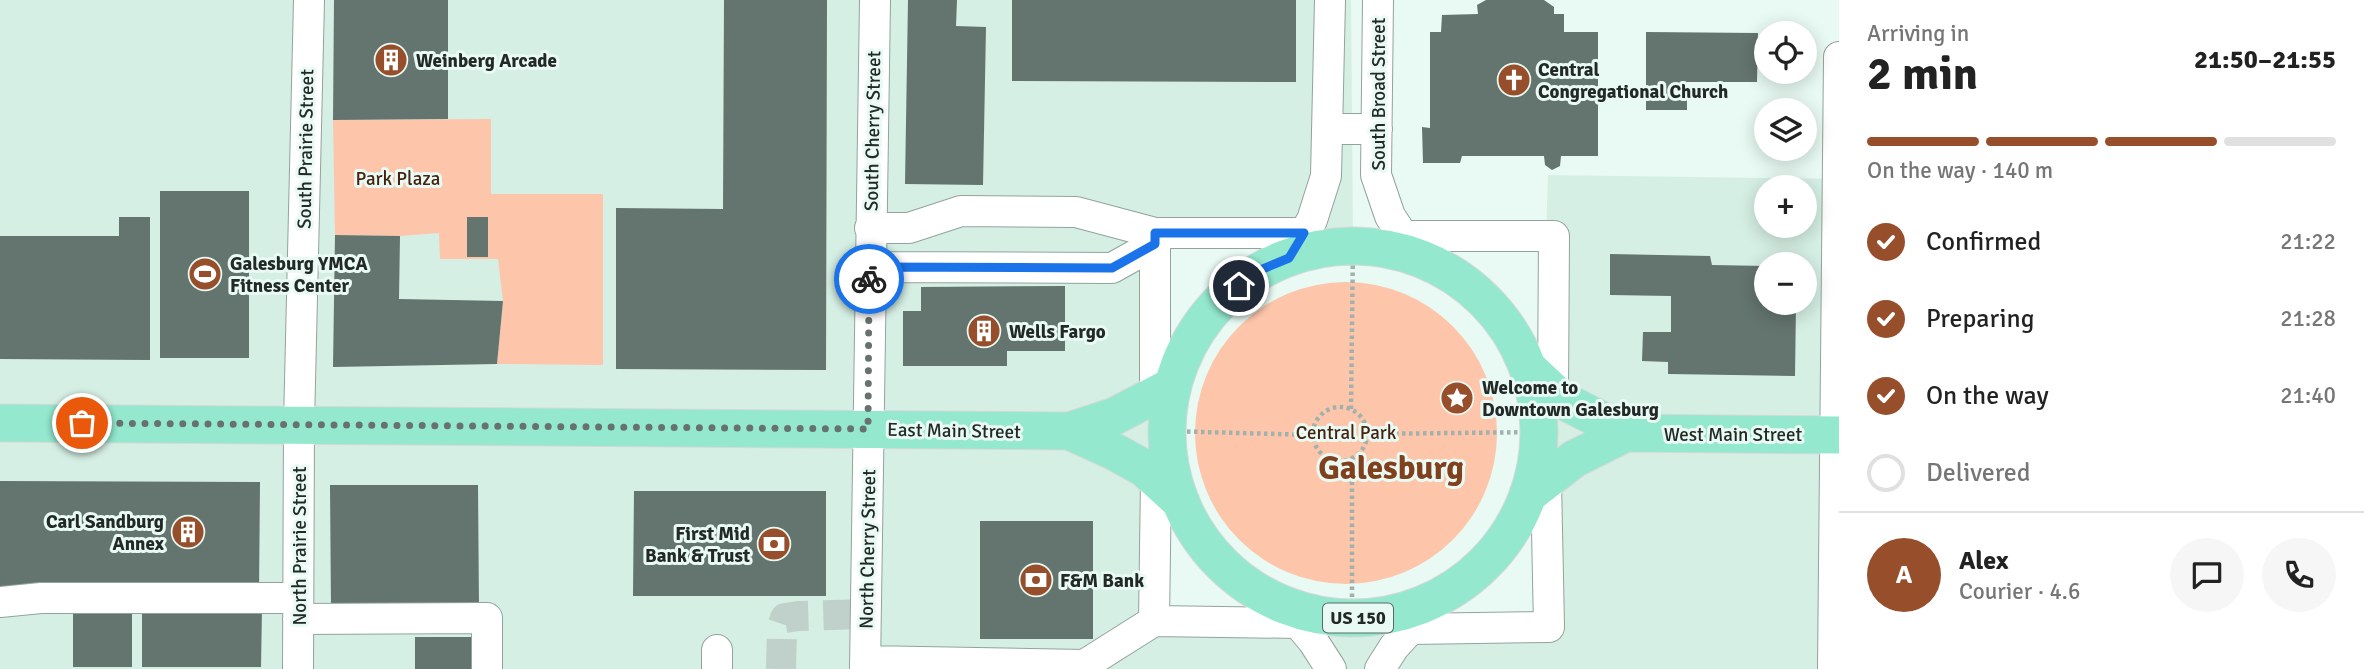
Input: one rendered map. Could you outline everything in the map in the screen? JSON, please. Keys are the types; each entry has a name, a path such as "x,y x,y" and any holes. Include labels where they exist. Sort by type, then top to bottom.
{"main road":[{"path":"1169,491 1172,480 1163,391 1190,341 1219,301 1296,246 1304,252 1353,245 1413,247 1458,277 1488,302 1513,334 1541,380 1538,487"},
{"name":"West Main Street","path":"1541,380 1562,400 1626,433 1838,435"},
{"name":"East Main Street","path":"0,423 1069,431 1115,416 1163,391"},
{"name":"East Main Street","path":"1069,431 1144,468 1169,491"},
{"name":"West Main Street","path":"1538,487 1574,460 1626,433"},
{"name":"US 150","path":"1169,491 1220,563 1259,593 1289,612 1352,618 1398,613 1441,596 1478,570 1509,535 1538,487"}],"street":[{"name":"South Prairie Street","path":"299,424 309,0"},
{"name":"South Cherry Street","path":"868,429 874,0"},
{"path":"870,228 909,228 961,212 1076,212 1155,238 1296,246 1312,220 1326,176 1330,0"},
{"name":"South Broad Street","path":"1378,0 1376,175 1390,216 1413,247"},
{"path":"1833,669 1838,435 1839,57"},
{"path":"1327,128 1377,129"},
{"path":"1413,247 1554,236 1541,380"},
{"path":"870,267 1112,268 1155,238"},
{"path":"1155,238 1163,391"},
{"name":"North Prairie Street","path":"298,669 299,424"},
{"name":"North Cherry Street","path":"865,665 868,429"},
{"path":"1410,629 1549,627 1538,487"},
{"path":"1154,621 1169,491"},
{"path":"1380,669 1394,647 1441,596"},
{"path":"0,602 41,598 487,618 487,669"},
{"path":"865,665 1082,667 1154,621 1289,612 1313,641 1331,669"}],"path":[{"path":"1351,409 1353,245"},
{"path":"1342,407 1351,409 1363,419 1367,434 1363,448 1352,458 1334,460 1319,451 1313,435 1318,418 1325,411 1342,407"},
{"path":"1166,431 1313,435"},
{"path":"1367,434 1540,432"},
{"path":"1352,458 1352,618"}],"shaded area":[{"path":"0,0 1351,0 1353,245 1166,243 1172,386 1166,431 1155,621 1352,618 1543,620 1540,432 1548,175 1754,178 1754,238 1817,238 1817,179 1839,179 1839,669 0,669"}],"green space":[{"name":"Park Plaza","path":"491,119 491,194 603,194 603,365 497,364 503,301 498,259 440,259 439,233 400,236 335,235 333,120"},
{"name":"Central Park","path":"1346,282 1376,285 1404,293 1430,307 1453,326 1472,349 1486,375 1494,403 1497,433 1494,463 1486,491 1472,517 1453,540 1430,559 1404,573 1376,581 1346,584 1316,581 1288,573 1262,559 1239,540 1220,517 1206,491 1198,463 1195,433 1198,403 1206,375 1220,349 1239,326 1262,307 1288,293 1316,285"}],"building":[{"name":"Weinberg Arcade","path":"334,0 448,0 448,119 333,120"},
{"path":"724,0 827,0 826,370 616,369 616,208 723,209"},
{"path":"908,0 957,0 956,26 986,27 983,185 905,184"},
{"path":"1012,0 1296,0 1296,82 1012,81"},
{"name":"Central Congregational Church","path":"1486,0 1544,0 1554,7 1554,14 1564,14 1564,32 1598,32 1598,156 1561,156 1560,166 1552,170 1545,165 1544,156 1462,156 1460,163 1423,163 1422,127 1430,128 1430,32 1441,32 1442,15 1478,14 1477,5"},
{"path":"1646,32 1754,33 1754,82 1687,82 1687,110 1646,110"},
{"name":"Galesburg YMCA Fitness Center","path":"160,191 249,191 249,358 160,358"},
{"path":"119,217 150,217 150,360 0,359 0,236 119,236"},
{"path":"467,217 488,217 488,257 467,257"},
{"path":"335,235 400,236 399,299 503,301 497,364 333,367"},
{"path":"1610,254 1710,256 1712,265 1754,266 1754,315 1796,315 1795,376 1668,374 1668,362 1642,361 1643,332 1671,332 1671,296 1610,295"},
{"name":"Wells Fargo","path":"1065,286 1065,351 1007,351 1007,366 903,366 903,311 921,311 921,287"},
{"path":"0,481 260,482 259,592 117,592 117,583 28,583 28,593 0,593"},
{"path":"330,485 478,485 479,608 331,609"},
{"path":"634,491 826,491 826,596 633,596"},
{"name":"F&M Bank","path":"980,521 1093,521 1093,639 980,639"},
{"path":"142,606 262,607 261,667 142,667"},
{"path":"73,608 132,608 132,667 73,667"},
{"path":"415,637 477,637 477,669 415,669"}],"tunnel":[{"path":"781,669 782,627 785,618 866,614"}],"way so far":[{"path":"82,423 868,429 869,279"}],"place":[{"name":"Weinberg Arcade","path":"391,60"},
{"name":"Central Congregational Church","path":"1514,80"},
{"name":"Galesburg YMCA Fitness Center","path":"205,274"},
{"name":"Wells Fargo","path":"984,331"},
{"name":"Welcome to Downtown Galesburg","path":"1457,398"},
{"name":"Carl Sandburg Annex","path":"188,532"},
{"name":"First Mid Bank & Trust","path":"774,544"},
{"name":"F&M Bank","path":"1036,580"}],"district":[{"name":"Galesburg","path":"1391,467"}],"route":[{"path":"869,279 870,267 1112,268 1155,244 1155,233 1304,233 1289,258 1258,271 1239,286"}]}
